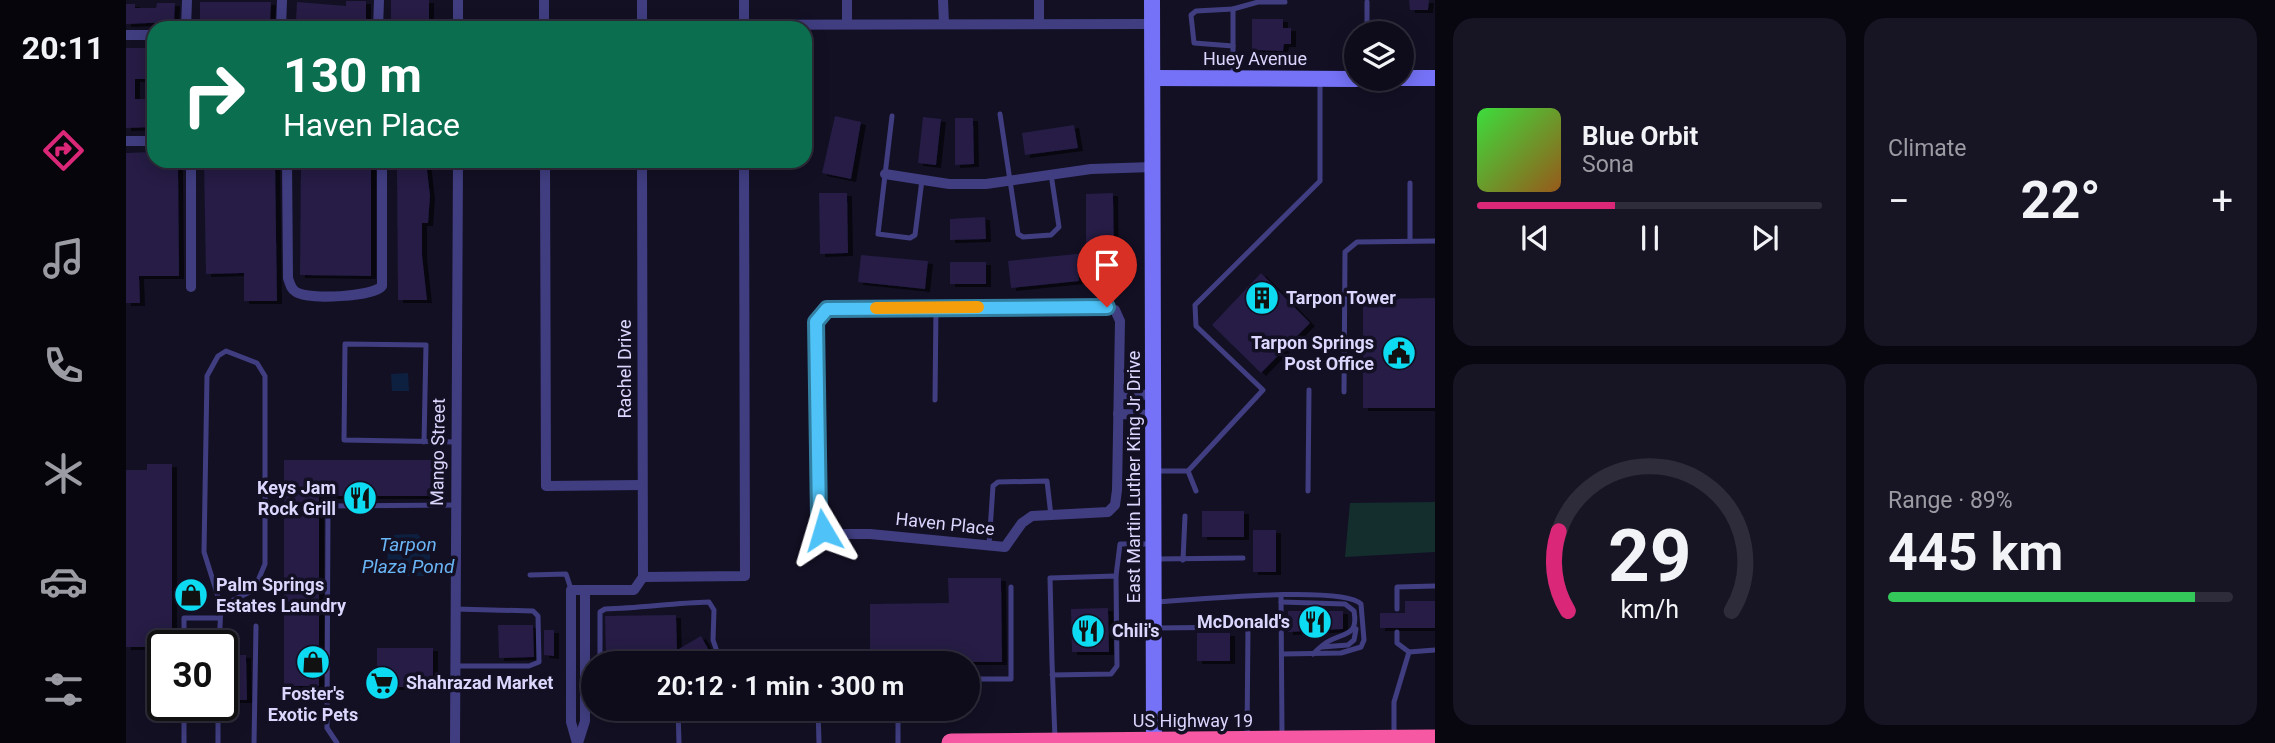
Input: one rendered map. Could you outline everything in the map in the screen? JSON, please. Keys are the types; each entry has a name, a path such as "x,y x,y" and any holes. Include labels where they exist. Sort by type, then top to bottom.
{"highway":[{"name":"US Highway 19","path":"951,743 1435,739"}],"street":[{"path":"186,21 187,0"},
{"path":"281,21 282,0"},
{"path":"378,21 379,0"},
{"path":"458,0 458,21"},
{"path":"544,0 544,21"},
{"path":"642,0 642,21"},
{"path":"744,0 744,21"},
{"path":"847,0 848,24"},
{"path":"943,0 944,24"},
{"path":"1039,0 1039,24"},
{"name":"East Martin Luther King Jr Drive","path":"1152,0 1154,742"},
{"path":"812,25 1152,24"},
{"path":"126,35 147,35"},
{"name":"Huey Avenue","path":"1153,78 1344,79"},
{"path":"1414,78 1435,78"},
{"path":"126,141 147,141"},
{"path":"885,174 958,184 1153,167"},
{"path":"191,168 191,288"},
{"path":"287,168 288,278 293,290 305,295 368,294 382,286 382,168"},
{"name":"Mango Street","path":"455,743 458,168"},
{"path":"545,168 546,486 642,485"},
{"name":"Rachel Drive","path":"642,168 643,577"},
{"path":"577,743 571,722 571,590 634,590 643,577 745,576 744,168"},
{"name":"Haven Place","path":"1107,307 1115,310 1120,321 1119,394 1115,505 1105,514 1026,519 1005,547 870,534 831,534 821,525 816,322 827,309 1107,307"},
{"path":"1119,394 1153,394"},
{"path":"1118,414 1153,415"},
{"path":"577,743 585,721 585,590"}],"lane":[{"path":"1233,46 1199,44 1191,37 1191,15 1196,11 1233,9 1258,2 1285,2"},
{"path":"1367,2 1367,21"},
{"path":"1233,9 1233,78"},
{"path":"1154,471 1188,471 1263,390 1196,326 1195,305 1320,181 1320,79"},
{"path":"1000,114 1018,234 1028,238 1051,235 1059,227 1051,174"},
{"path":"892,116 877,230 880,236 910,238 915,235 922,180"},
{"path":"1410,183 1410,241"},
{"path":"1344,392 1345,252 1357,242 1435,241"},
{"path":"935,400 936,307"},
{"path":"424,442 426,345 345,344 344,440 424,442 457,442"},
{"path":"219,630 221,606 204,552 207,390 210,370 218,356 226,351 257,363 265,376 265,564 254,590 221,606"},
{"path":"1308,390 1308,491"},
{"path":"1188,471 1196,491"},
{"path":"989,545 993,486 998,482 1047,481 1051,516"},
{"path":"337,743 327,728 328,506 455,505"},
{"path":"1183,560 1185,516"},
{"path":"1052,675 1111,674 1117,666 1116,576 1120,544 1183,560 1243,558"},
{"path":"530,575 566,574 571,590"},
{"path":"1055,742 1050,578 1116,576"},
{"path":"1396,609 1396,587 1435,586"},
{"path":"980,680 1011,679 1011,587"},
{"path":"1154,602 1281,594 1348,596 1361,604 1364,640 1361,647 1352,652 1282,654"},
{"path":"1281,594 1282,742"},
{"path":"600,651 600,612 605,609 709,602 714,610 713,640 717,651"},
{"path":"1281,602 1350,606 1354,611 1356,634 1348,645 1322,647"},
{"path":"455,609 533,611 538,616 539,663 529,666 455,666"},
{"path":"184,630 184,618 219,618"},
{"path":"254,743 256,626"},
{"path":"1154,628 1248,627 1247,741"},
{"path":"1313,654 1352,633 1355,628"},
{"path":"1396,632 1397,643 1409,652 1435,650"},
{"path":"1394,740 1394,702 1409,652"},
{"path":"184,721 184,743"},
{"path":"218,721 218,743"},
{"path":"678,721 679,743"},
{"path":"818,721 819,743"},
{"path":"898,721 898,743"}],"green space":[{"path":"1435,502 1435,552 1345,557 1350,503"}],"water":[{"path":"408,373 409,391 392,391 391,374"},
{"name":"Tarpon Plaza Pond","path":"417,534 430,545 430,576 387,576 388,535"}],"building":[{"path":"391,0 429,0 429,19 391,19"},
{"path":"1409,0 1429,0 1428,10 1410,10"},
{"path":"346,1 366,1 366,20 296,21 297,2 346,6"},
{"path":"200,2 271,2 270,21 200,21"},
{"path":"157,3 175,3 174,21 126,24 126,4 135,4 135,8 156,8"},
{"path":"1252,19 1283,19 1283,28 1291,28 1291,44 1284,44 1283,51 1252,50"},
{"path":"126,48 147,48 147,79 135,79 135,99 147,99 147,127 126,128"},
{"path":"835,116 861,122 851,179 822,173"},
{"path":"923,117 941,119 936,165 918,163"},
{"path":"955,118 973,118 974,164 955,165"},
{"path":"1074,125 1078,148 1025,155 1022,133"},
{"path":"147,152 147,168 178,168 179,276 139,276 140,303 126,303 126,153"},
{"path":"204,168 275,168 277,301 244,301 244,273 206,274"},
{"path":"301,168 371,168 371,276 300,275"},
{"path":"397,168 427,168 430,196 428,223 422,223 422,255 427,300 398,300"},
{"path":"819,193 847,193 848,253 820,254"},
{"path":"1113,193 1114,261 1077,262 1079,281 1011,288 1008,261 1086,253 1086,194"},
{"path":"985,217 986,239 950,240 950,219"},
{"path":"861,255 928,261 925,289 858,282"},
{"path":"950,262 986,262 986,284 950,284"},
{"name":"Tarpon Tower","path":"1261,273 1310,323 1261,373 1212,325"},
{"name":"Tarpon Springs Post Office","path":"1435,298 1435,408 1363,408 1363,299"},
{"path":"284,460 432,460 432,496 319,496 319,686 284,686"},
{"path":"147,464 172,464 172,630 147,630 147,647 126,647 126,470 147,470"},
{"path":"1202,511 1244,511 1244,537 1202,537"},
{"path":"1253,530 1276,530 1276,572 1253,572"},
{"path":"948,578 1001,578 1002,662 980,662 980,651 870,651 870,604 949,603"},
{"path":"1405,601 1435,601 1435,628 1380,628 1380,613 1405,613"},
{"path":"1108,608 1109,652 1072,652 1071,609"},
{"name":"McDonald's","path":"1288,611 1343,611 1343,629 1288,632"},
{"path":"676,615 677,650 701,636 709,651 606,651 605,616"},
{"path":"498,625 533,625 534,657 499,658"},
{"path":"544,630 554,630 554,656 544,655"},
{"path":"1197,633 1230,633 1230,661 1197,661"},
{"path":"377,648 433,648 433,687 377,687"},
{"path":"238,655 246,655 247,700 238,700"}],"slow traffic":[{"path":"876,308 978,307"}],"place":[{"name":"Tarpon Tower","path":"1262,298"},
{"name":"Tarpon Springs Post Office","path":"1399,353"},
{"name":"Keys Jam Rock Grill","path":"360,498"},
{"name":"Palm Springs Estates Laundry","path":"191,595"},
{"name":"McDonald's","path":"1315,622"},
{"name":"Chili's","path":"1088,631"},
{"name":"Foster's Exotic Pets","path":"313,662"},
{"name":"Shahrazad Market","path":"382,683"}],"route":[{"path":"823,530 819,518 816,322 822,312 827,309 936,307 1107,307"}]}
